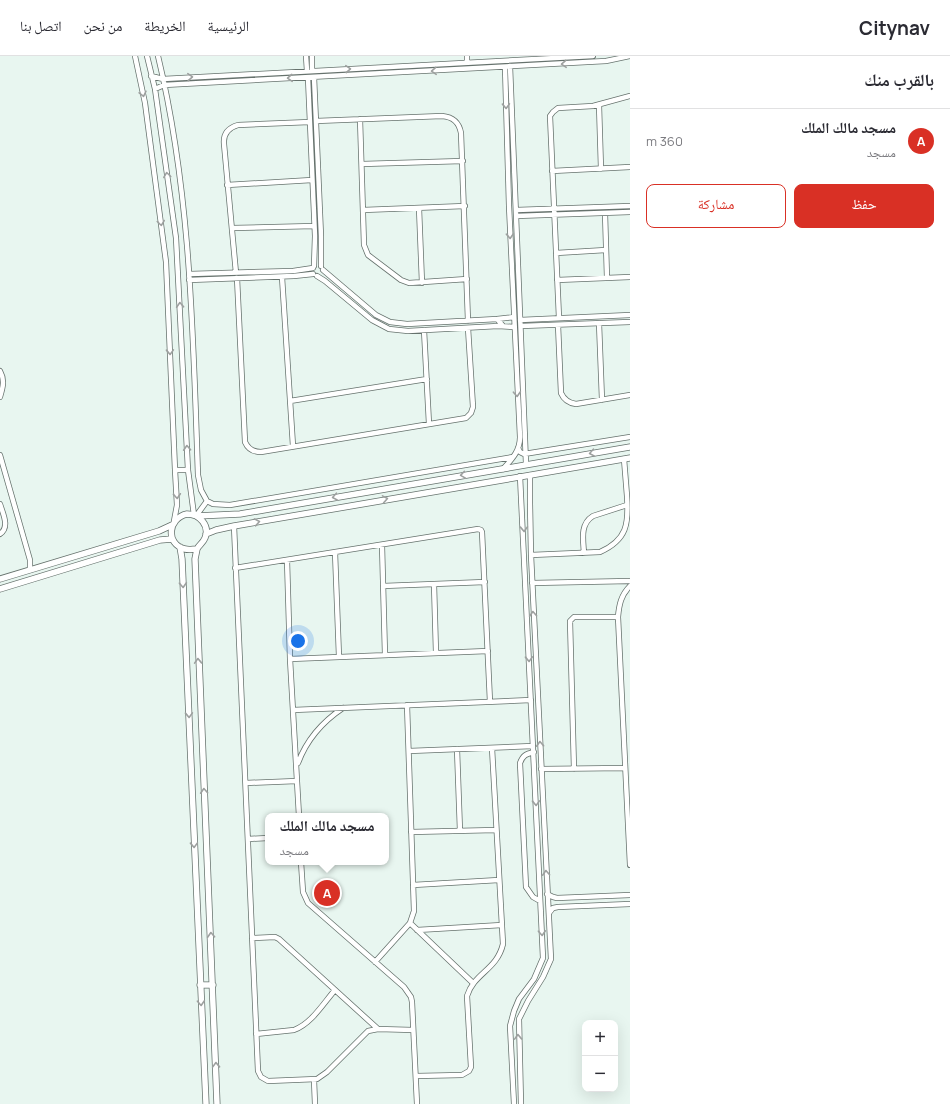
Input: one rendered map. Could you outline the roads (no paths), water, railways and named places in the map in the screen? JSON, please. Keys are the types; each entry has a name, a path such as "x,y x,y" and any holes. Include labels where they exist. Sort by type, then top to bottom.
{"street":[{"path":"135,56 145,103 166,262 177,505 170,532 174,543 183,549 197,549"},
{"path":"147,56 155,89 176,238 188,470 196,516 204,524 206,534 203,542 197,549 195,563 218,1104"},
{"path":"158,56 179,169 185,219 189,274 198,475 201,490 207,502 213,504 230,505 513,457"},
{"path":"306,56 310,71"},
{"path":"310,71 312,56"},
{"path":"467,56 467,62"},
{"path":"151,76 163,79 467,62 503,58 593,56"},
{"path":"155,89 164,85 606,61 630,56"},
{"path":"507,67 516,210 526,464"},
{"path":"503,469 518,448 520,437 511,264 507,67"},
{"path":"189,280 322,275 322,236 314,77"},
{"path":"308,78 314,226 312,271 315,275 325,281 377,324 395,331 503,326 514,327"},
{"path":"559,318 552,171 551,113 558,108 599,105 630,96"},
{"path":"599,105 601,169"},
{"path":"316,122 442,116 450,117 458,123 460,128 463,161 468,321"},
{"path":"360,119 364,245 368,255 401,280 409,283 467,279"},
{"path":"236,273 223,139 228,129 238,125 310,122"},
{"path":"362,164 463,161"},
{"path":"552,171 630,167"},
{"path":"228,185 312,180"},
{"path":"363,210 465,206"},
{"path":"516,210 630,206"},
{"path":"419,208 422,282"},
{"path":"516,216 630,212"},
{"path":"605,213 607,278"},
{"path":"232,228 314,226"},
{"path":"556,253 606,250"},
{"path":"511,264 518,264"},
{"path":"189,274 298,270 317,265 376,315 390,322 407,324 514,317"},
{"path":"282,277 293,446"},
{"path":"557,280 630,277"},
{"path":"237,278 245,442 248,448 257,452 466,418 473,410 468,328"},
{"path":"520,320 630,314"},
{"path":"497,319 503,326"},
{"path":"521,326 630,322"},
{"path":"599,323 602,400"},
{"path":"558,325 561,392 562,396 567,401 573,404 630,395"},
{"path":"424,330 429,424"},
{"path":"516,370 522,369"},
{"path":"0,371 4,379 0,397"},
{"path":"290,400 427,379"},
{"path":"518,448 520,452 526,454 630,437"},
{"path":"0,579 163,530 183,515 196,516 240,514 630,447"},
{"path":"0,455 30,560 30,570"},
{"path":"206,534 234,526 627,458 628,522 618,541 610,548 600,552 531,555"},
{"path":"175,470 188,470"},
{"path":"521,1104 518,1019 543,977 551,959 532,583 530,475"},
{"path":"514,1104 510,1026 519,999 534,979 543,958 520,476"},
{"path":"196,516 207,502"},
{"path":"522,503 530,503"},
{"path":"0,504 6,525 0,534"},
{"path":"584,553 583,531 589,518 628,505"},
{"path":"234,526 259,1074 264,1080 272,1082 314,1080 327,1072 368,1031 378,1029 414,1030"},
{"path":"236,568 479,529 482,532 490,702"},
{"path":"135,538 138,546"},
{"path":"0,589 138,546 163,539 172,539"},
{"path":"382,545 385,655"},
{"path":"180,547 206,1104"},
{"path":"335,552 339,657"},
{"path":"287,560 290,658 299,813"},
{"path":"532,583 630,581"},
{"path":"383,586 485,582"},
{"path":"434,584 436,653"},
{"path":"630,586 622,596 619,605 618,617 628,762 625,768 630,865"},
{"path":"574,768 570,621 574,617 618,617"},
{"path":"290,658 488,651"},
{"path":"293,710 531,700"},
{"path":"375,962 410,923 414,910 407,706"},
{"path":"297,766 304,749 314,733 327,720 343,708"},
{"path":"409,751 533,746"},
{"path":"416,1076 462,1075 469,1071 471,1067 467,1001 469,989 473,983 497,960 501,953 503,944 492,748"},
{"path":"457,749 460,831"},
{"path":"534,752 526,754 520,763 526,888 533,897 540,901"},
{"path":"541,769 625,768"},
{"path":"246,783 297,781"},
{"path":"535,790 542,789"},
{"path":"411,832 496,830"},
{"path":"248,839 265,838"},
{"path":"301,865 303,892 308,903 408,991 412,1002 417,1104"},
{"path":"413,885 499,880"},
{"path":"547,894 557,898 630,895"},
{"path":"548,913 553,908 558,907 630,904"},
{"path":"410,923 473,983"},
{"path":"418,930 502,925"},
{"path":"252,938 275,937 279,939 378,1029"},
{"path":"200,985 213,985"},
{"path":"256,1034 294,1030 299,1028 308,1022 335,990"},
{"path":"512,1063 519,1063"},
{"path":"314,1080 315,1104"}],"place":[{"name":"مسجد مالك الملك","path":"327,893"}]}
